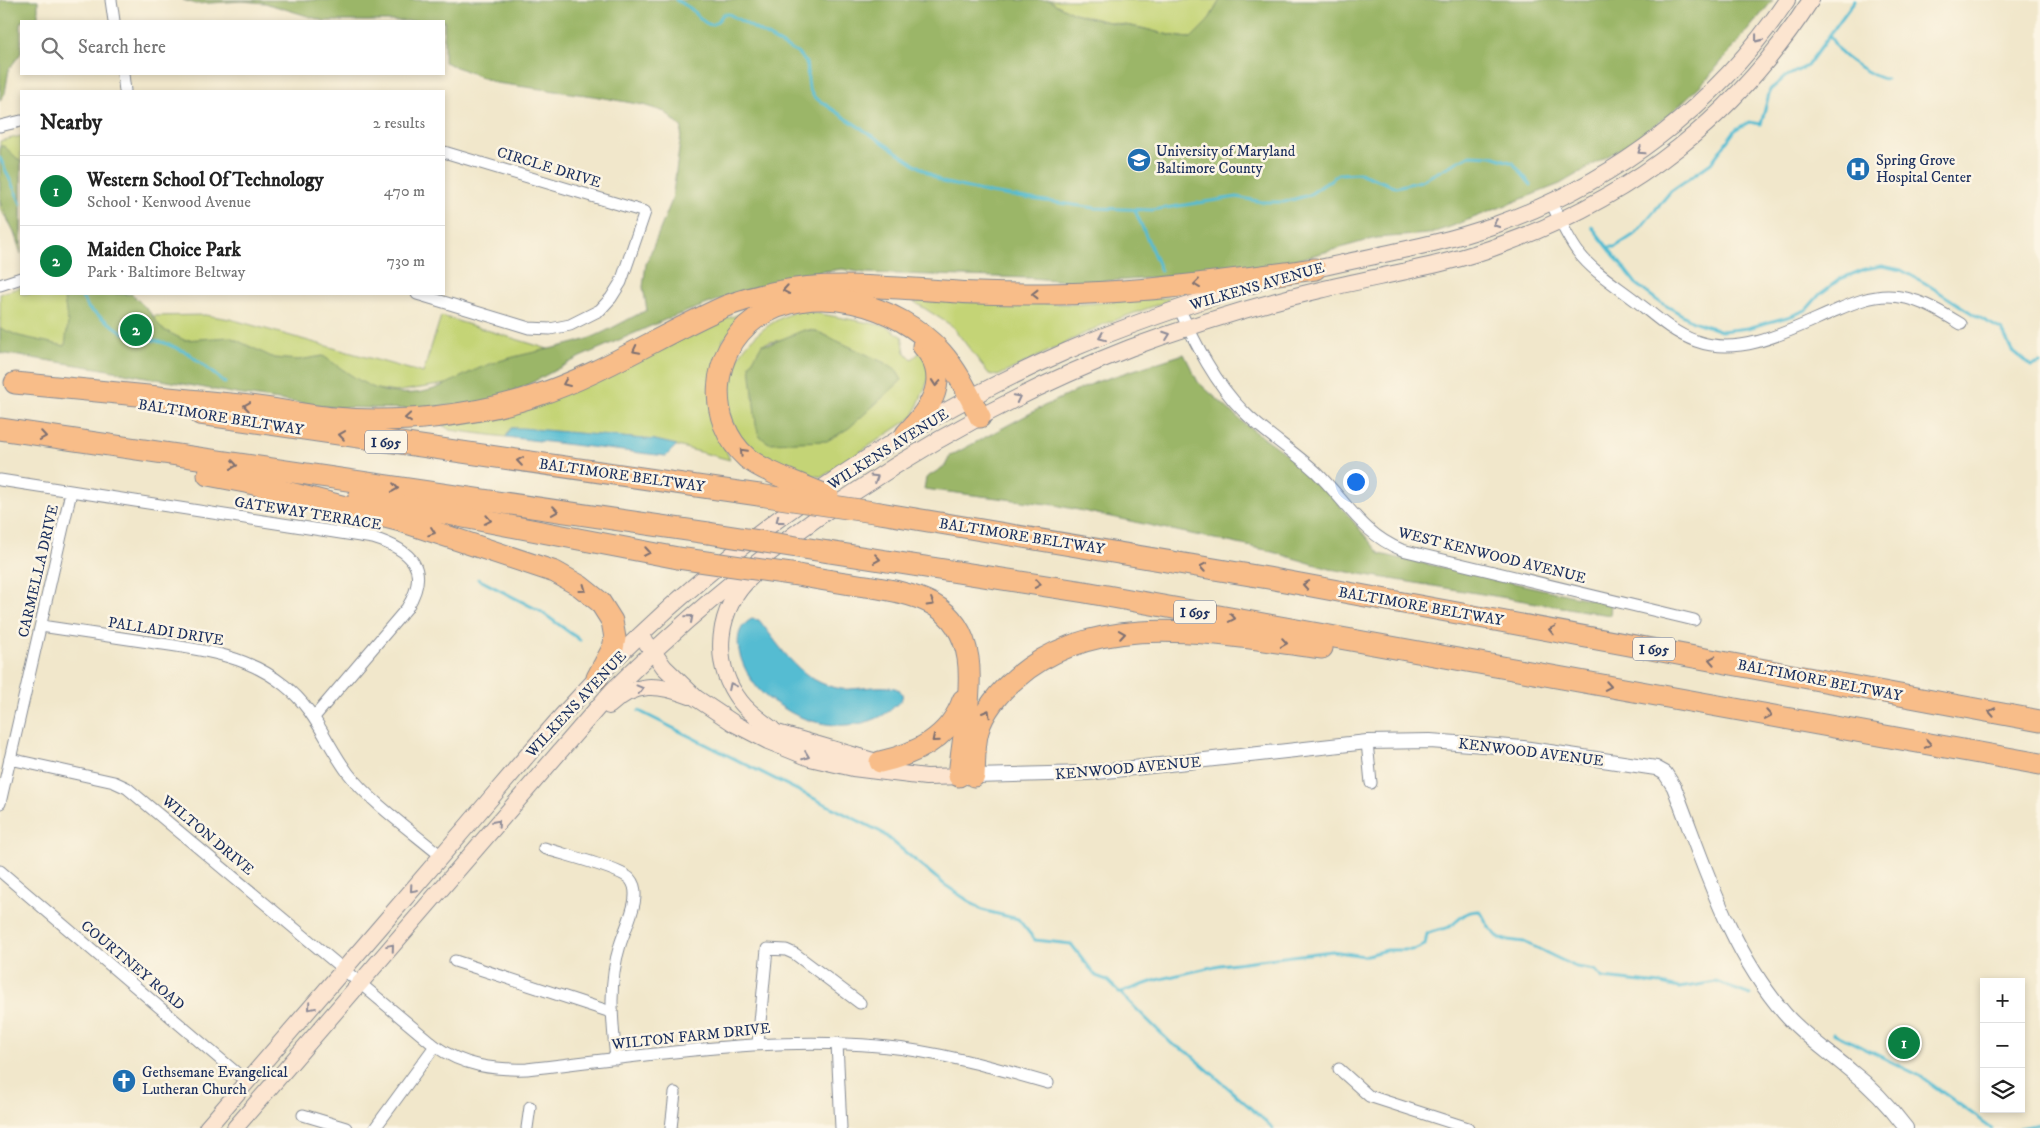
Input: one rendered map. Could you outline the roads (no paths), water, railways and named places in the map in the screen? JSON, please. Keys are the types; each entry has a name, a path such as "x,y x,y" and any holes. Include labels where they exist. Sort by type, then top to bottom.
{"highway":[{"path":"880,513 803,488 747,458 736,446 721,417 718,400 718,382 729,348 739,332 754,319 785,305 821,293 875,285 996,294 1092,293 1195,285 1315,269"},
{"path":"7,382 242,405 332,418 388,419 426,416 482,408 536,395 610,362 726,306 772,292 868,292 892,300 912,311 933,325 951,342 987,414"},
{"path":"821,293 885,321 919,343 932,359 937,378 934,396 920,419 906,434"},
{"name":"BALTIMORE BELTWAY","path":"7,382 240,420 880,513 1259,577 2040,721"},
{"name":"I 695","path":"0,429 116,448 708,533 1085,592 2040,764"},
{"path":"116,448 143,464 250,483 401,521 520,560 564,577 600,602 612,621 615,638 613,648 597,678"},
{"path":"250,483 261,481 345,494 485,519 678,558 798,575 918,596 936,606 953,620 964,642 968,659 969,684 966,776"},
{"path":"966,776 978,731 993,702 1008,684 1029,666 1052,654 1103,637 1159,631 1218,634 1533,672"},
{"path":"880,762 903,757 934,741 960,710 969,684"}],"main road":[{"name":"WILKENS AVENUE","path":"207,1128 597,678 640,635 716,568 788,513 906,434 977,395 1067,351 1179,308 1256,284 1458,236 1495,225 1551,202 1618,166 1648,146 1682,118 1747,53 1787,0"},
{"name":"WILKENS AVENUE","path":"235,1128 360,984 457,868 612,691 654,650 729,583 806,525 862,486 931,443 1076,371 1188,327 1262,304 1503,245 1560,221 1629,184 1695,136 1763,67 1790,33 1811,0"},
{"path":"777,733 748,710 732,689 722,658 723,623 728,609 743,584 806,525"},
{"name":"KENWOOD AVENUE","path":"640,635 654,650 664,667 696,698 760,737 810,758 884,773 926,777 966,776"},
{"name":"KENWOOD AVENUE","path":"654,650 673,662 703,689 740,716 777,733 894,767 927,768 966,776"},
{"path":"573,737 616,699 645,686 671,689 696,698"}],"street":[{"path":"111,0 114,20"},
{"path":"123,75 125,90"},
{"path":"0,126 20,121"},
{"name":"CIRCLE DRIVE","path":"420,295 529,328 550,329 570,325 600,310 621,282 645,212 445,152"},
{"path":"1551,202 1572,244 1586,262 1664,323 1697,342 1714,345 1754,342 1776,336 1852,304 1871,298 1888,296 1918,301 1961,324"},
{"path":"0,285 20,278"},
{"name":"WEST KENWOOD AVENUE","path":"1179,308 1220,384 1244,413 1316,472 1370,533 1386,543 1402,550 1694,620"},
{"name":"GATEWAY TERRACE","path":"0,480 373,538 403,550 416,564 417,586 414,597 407,608 315,716"},
{"name":"CARMELLA DRIVE","path":"0,802 71,492"},
{"name":"PALLADI DRIVE","path":"41,626 213,652 232,657 267,673 284,685 315,716 338,758 360,787 441,856"},
{"name":"KENWOOD AVENUE","path":"966,776 1088,774 1367,742 1430,741 1481,744 1656,768 1664,773 1674,786 1725,915 1752,969 1788,1017 1803,1033 1873,1090 1906,1128"},
{"path":"1367,742 1372,783"},
{"name":"WILTON DRIVE","path":"10,759 114,782 127,788 360,984"},
{"path":"544,848 624,873 635,886 635,896 615,967 611,1012 616,1059"},
{"name":"COURTNEY ROAD","path":"0,871 248,1082"},
{"path":"758,1043 767,949 786,950 795,954 860,1003"},
{"path":"455,961 611,1012"},
{"name":"WILTON FARM DRIVE","path":"360,984 435,1046 450,1056 493,1069 528,1069 758,1043 837,1043 881,1046 930,1054 993,1067 1048,1083"},
{"path":"837,1043 841,1128"},
{"path":"375,1128 435,1046"},
{"path":"1339,1069 1369,1096 1468,1128"},
{"path":"671,1128 675,1093"},
{"path":"527,1128 530,1107"},
{"path":"303,1115 346,1128"}],"water":[{"path":"511,428 655,440 677,445 666,456 506,437"},
{"path":"752,619 759,620 794,663 814,679 841,689 893,688 899,690 902,694 901,699 884,715 871,721 856,724 826,724 797,716 763,694 756,687 744,667 738,645 739,634 743,626"}],"waterway":[{"path":"676,0 690,8 706,23 714,24 723,14 729,14 797,53 806,62 809,88 814,97 942,182 990,193 1095,208 1152,210 1237,197 1262,202 1284,202 1309,195 1339,174 1359,173 1396,187 1421,181 1470,155 1492,156 1513,163 1531,185"},
{"path":"1608,247 1615,247 1635,234 1671,191 1711,163 1736,129 1749,122 1761,124 1770,90 1785,77 1807,66 1855,0"},
{"path":"1830,37 1840,52 1851,61 1871,73 1887,79"},
{"path":"0,158 20,202"},
{"path":"1135,210 1161,271"},
{"path":"1592,227 1637,285 1658,301 1693,321 1721,331 1748,328 1806,310 1820,294 1840,279 1865,269 1882,266 1901,270 2002,330 2012,351 2031,366 2040,363"},
{"path":"81,295 89,309 124,333 165,343 188,353 225,383"},
{"path":"478,579 540,611 580,640"},
{"path":"639,711 881,832 945,885 982,910 1018,919 1035,940 1071,944 1096,976 1107,980 1172,1044 1189,1053 1273,1128"},
{"path":"1119,993 1157,980 1220,965 1332,951 1364,956 1386,950 1414,950 1425,945 1427,934 1449,927 1469,912 1480,911 1489,927 1500,939 1524,942 1576,967 1595,970 1602,978 1661,984 1679,988 1716,982 1750,995"},
{"path":"1833,1033 1920,1076 1992,1128"},
{"path":"2019,1128 2040,1124"}],"place":[{"name":"University of Maryland Baltimore County","path":"1139,160"},
{"name":"Spring Grove Hospital Center","path":"1858,169"},
{"name":"Maiden Choice Park","path":"136,330"},
{"name":"Western School Of Technology","path":"1904,1043"},
{"name":"Gethsemane Evangelical Lutheran Church","path":"124,1081"}]}
